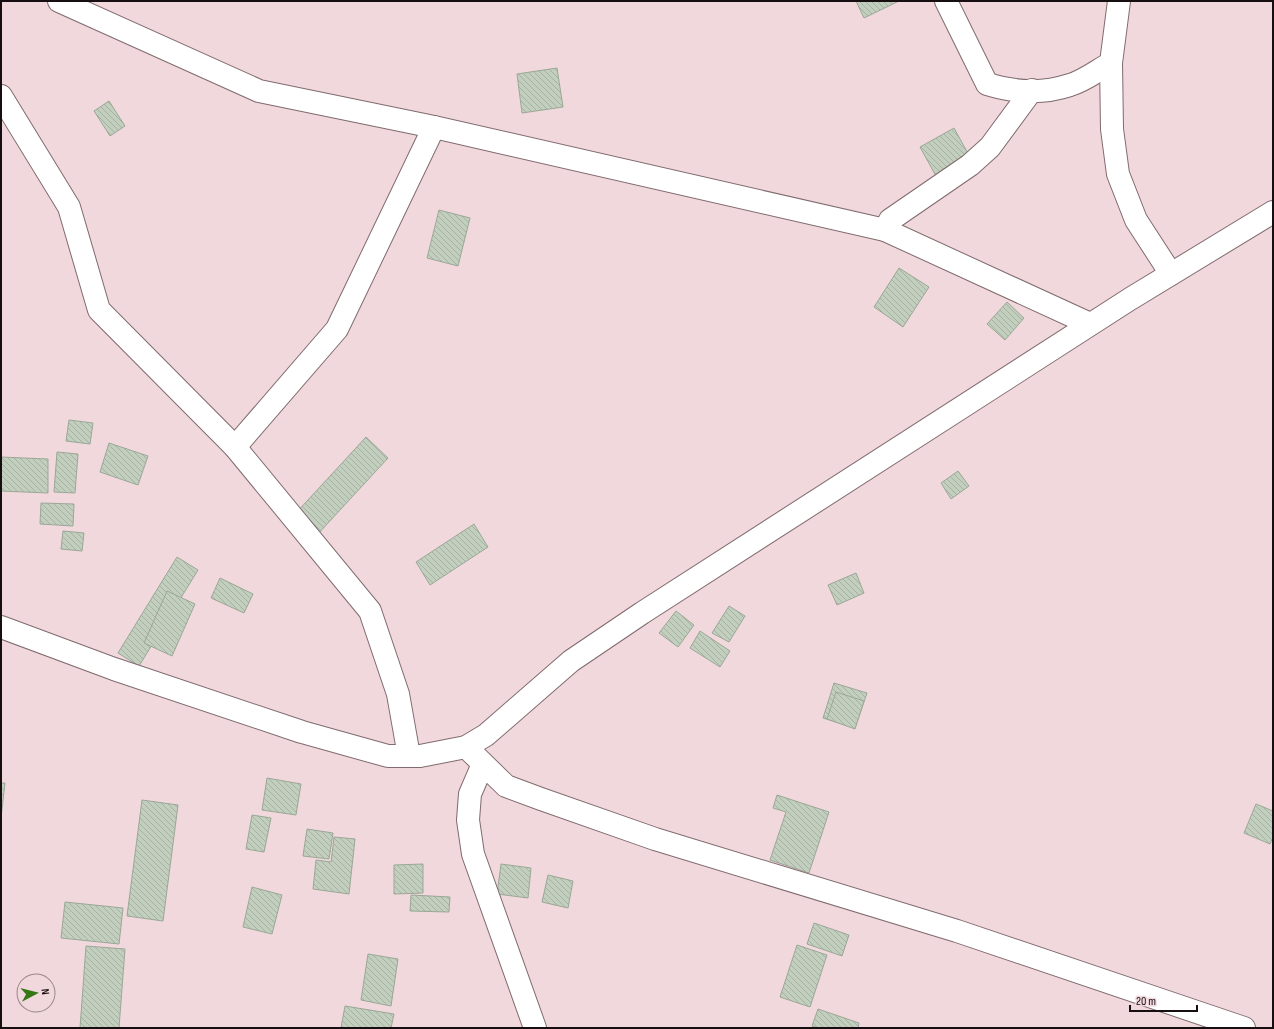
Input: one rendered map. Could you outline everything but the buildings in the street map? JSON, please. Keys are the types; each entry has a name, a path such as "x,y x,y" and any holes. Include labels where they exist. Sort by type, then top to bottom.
{"street":[{"path":"59,1 259,91 434,127 885,230 1090,324"},
{"path":"946,1 987,84 1007,90 1032,90 1070,85 1111,63"},
{"path":"1119,1 1111,63 1112,129 1118,174 1136,220 1171,274"},
{"path":"885,230 890,220 970,165 990,147 1032,90"},
{"path":"1,96 69,207 99,310 235,447 370,611 398,694 409,756"},
{"path":"235,447 337,329 434,127"},
{"path":"1,627 114,669 302,732 388,756 420,756 466,747 486,735 571,661 642,612 1090,324 1273,212"},
{"path":"466,747 506,786 655,839 957,931 1244,1028"},
{"path":"483,764 470,794 468,820 474,854 535,1028"}]}
